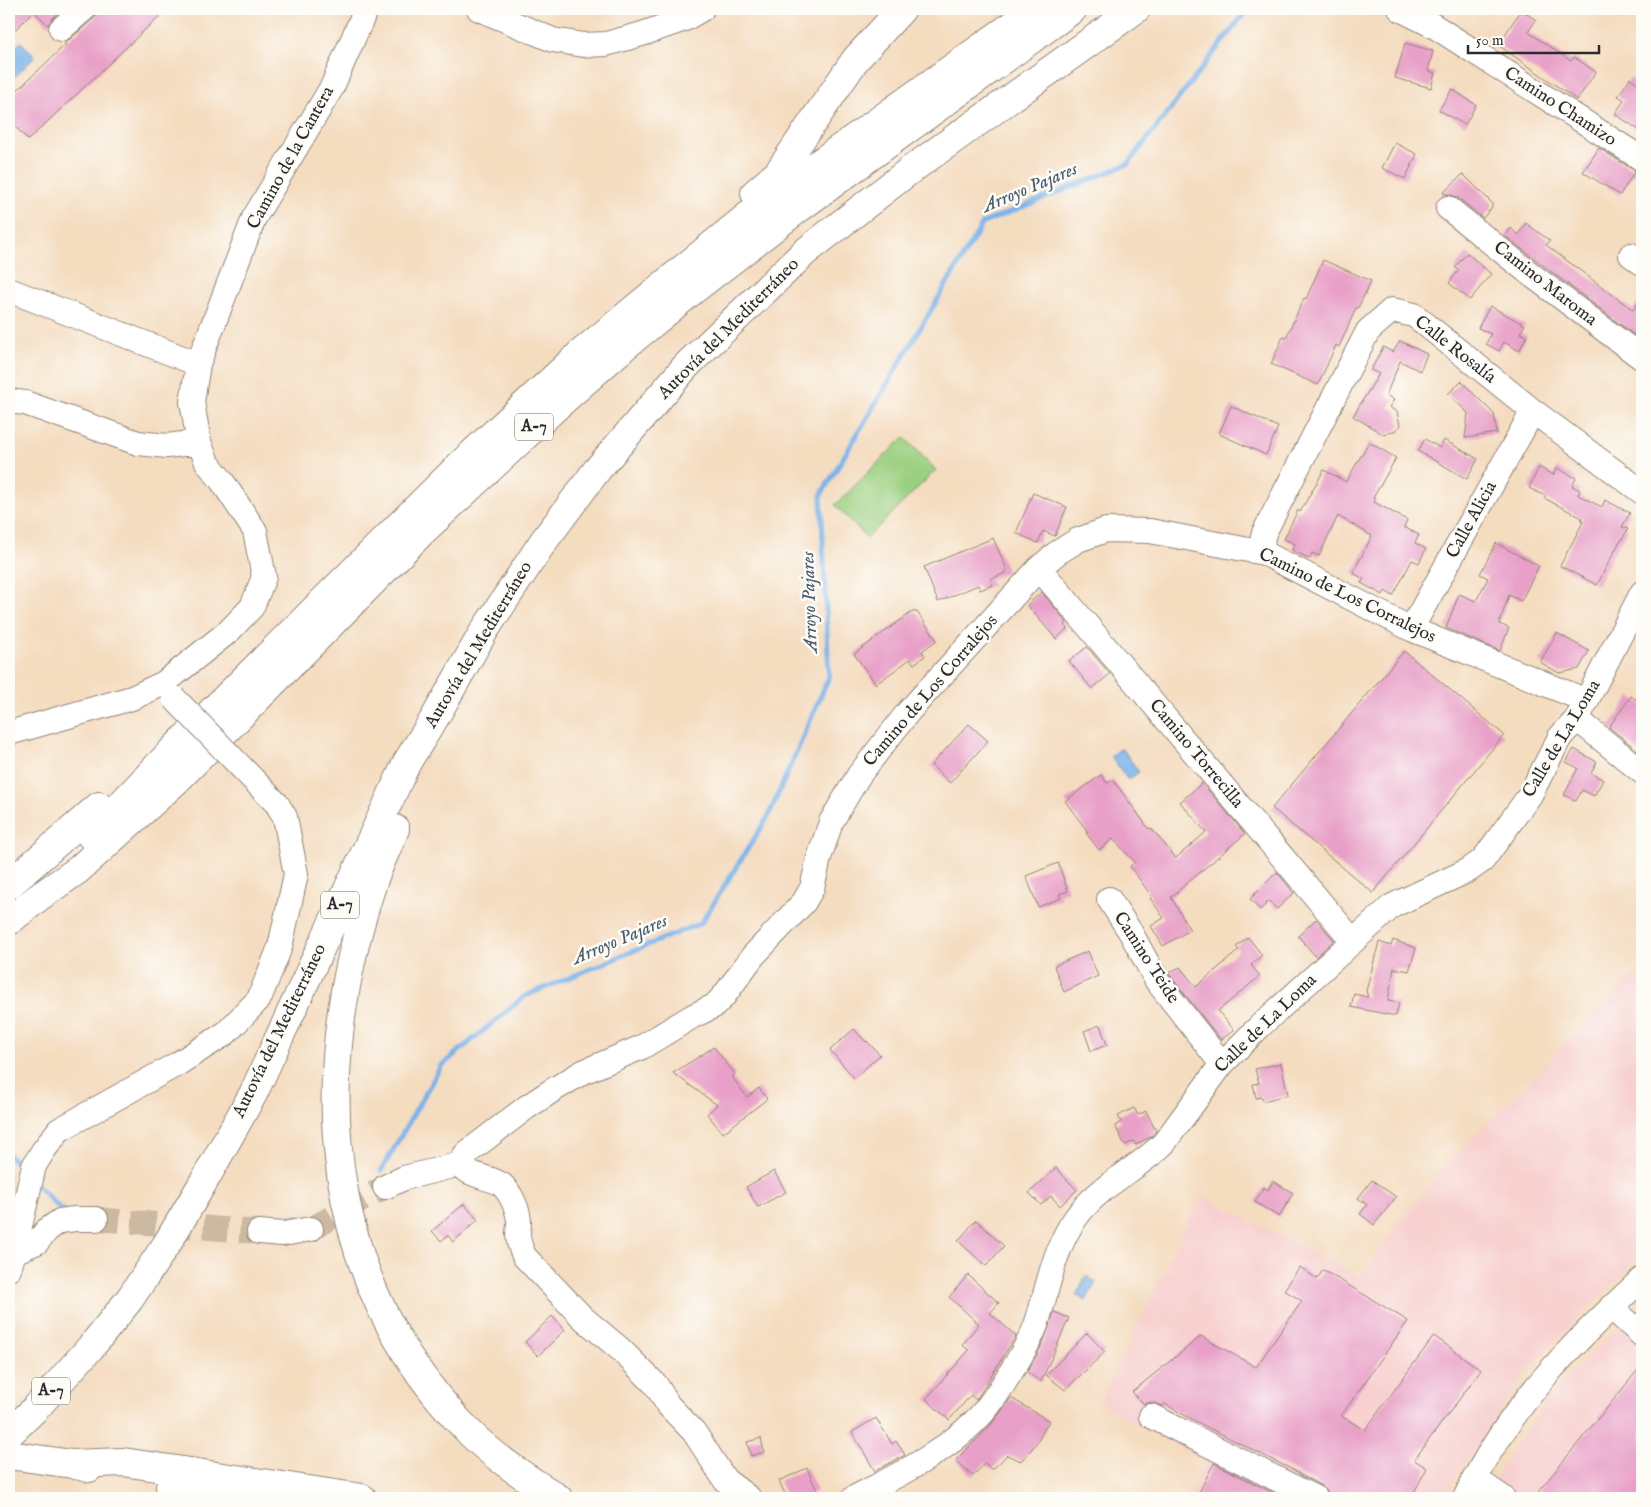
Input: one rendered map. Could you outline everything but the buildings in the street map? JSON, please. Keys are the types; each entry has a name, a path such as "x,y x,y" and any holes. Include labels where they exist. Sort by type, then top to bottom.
{"highway":[{"path":"700,254 724,221 778,173 856,59 902,9"},
{"path":"40,897 67,860 170,752 470,456 581,353 769,199 1035,9"},
{"name":"A-7","path":"9,921 78,870 176,780 422,532 556,406 624,347 798,209 1073,9"},
{"name":"Autovía del Mediterráneo","path":"9,1434 34,1410 91,1347 128,1300 168,1242 253,1094 407,762 484,631 542,542 597,470 687,365 813,246 909,171 1136,9"},
{"path":"434,719 419,769 374,881 356,944 345,994 338,1050 335,1108 339,1163 348,1213 360,1258 378,1303 402,1348 434,1393 473,1436 516,1472 558,1498"},
{"path":"9,885 130,779 170,752"},
{"path":"9,1455 72,1464 123,1477 226,1498"},
{"path":"72,1464 123,1462 362,1498"}],"street":[{"path":"61,29 84,9"},
{"name":"Camino de la Cantera","path":"9,733 132,698 169,690 252,607 264,577 255,531 207,462 199,442 192,402 198,364 254,218 332,87 366,9"},
{"path":"479,9 553,40 583,45 606,44 642,34 684,19 702,9"},
{"name":"Camino Chamizo","path":"1400,9 1434,26 1642,159"},
{"name":"Camino Maroma","path":"1448,208 1533,276 1642,358"},
{"path":"9,290 198,364"},
{"name":"Calle Rosalía","path":"1264,553 1262,542 1264,533 1368,331 1392,310 1414,315 1533,411 1642,492"},
{"path":"9,401 25,404 138,443 167,446 199,442"},
{"name":"Calle Alicia","path":"1411,629 1533,411"},
{"name":"Camino de Los Corralejos","path":"461,1164 463,1157 468,1152 547,1094 583,1072 642,1047 693,1016 714,1006 723,997 753,956 804,902 812,888 819,858 832,822 859,774 909,711 1038,568 1056,553 1078,540 1106,530 1150,531 1264,553 1411,629 1582,710 1642,772"},
{"name":"Camino Torrecilla","path":"1038,568 1353,941"},
{"name":"Calle de La Loma","path":"854,1498 914,1466 938,1450 966,1429 983,1412 1002,1386 1030,1339 1036,1326 1055,1263 1065,1236 1074,1219 1098,1194 1154,1153 1164,1143 1222,1064 1392,906 1469,870 1483,860 1530,796 1560,737 1582,710 1642,593"},
{"path":"12,1261 34,1166 59,1130 180,1063 226,1033 259,999 280,947 296,874 285,817 277,804 169,690"},
{"name":"Camino Teide","path":"1108,900 1131,933 1157,981 1222,1064"},
{"path":"385,1187 404,1178 461,1164 466,1171 502,1184 511,1197 516,1209 519,1222 518,1235 520,1247 524,1256 583,1318 656,1385 668,1405 694,1432 725,1480 748,1498"},
{"path":"12,1261 60,1221 75,1218 96,1219"},
{"path":"259,1232 283,1234 311,1229"},
{"path":"1503,1498 1470,1488 1495,1442 1533,1389 1576,1342 1642,1279"},
{"path":"1612,1307 1642,1336"},
{"path":"1151,1416 1315,1498"}],"shaded area":[{"path":"1634,974 1642,980 1642,1254 1526,1371 1455,1479 1446,1498 1188,1498 1205,1462 1100,1403 1201,1195 1360,1277 1434,1178"},
{"path":"1642,1304 1642,1498 1484,1498 1501,1467 1554,1390"}],"green space":[{"path":"904,437 936,470 867,538 835,505"}],"water":[{"path":"21,42 35,57 9,82 9,53"},
{"path":"1122,748 1139,772 1128,780 1111,756"},
{"path":"1086,1276 1096,1282 1086,1301 1076,1295"}],"waterway":[{"name":"Arroyo Pajares","path":"381,1171 441,1066 525,996 701,923 769,815 829,677 821,495 983,223 1128,164 1247,10"},
{"path":"9,1155 25,1172"},
{"path":"36,1184 61,1210 64,1210"},
{"name":"Arroyo Pajares","path":"256,1216 306,1218"}],"tunnel":[{"path":"311,1229 385,1187"},
{"path":"96,1219 259,1232"}]}
